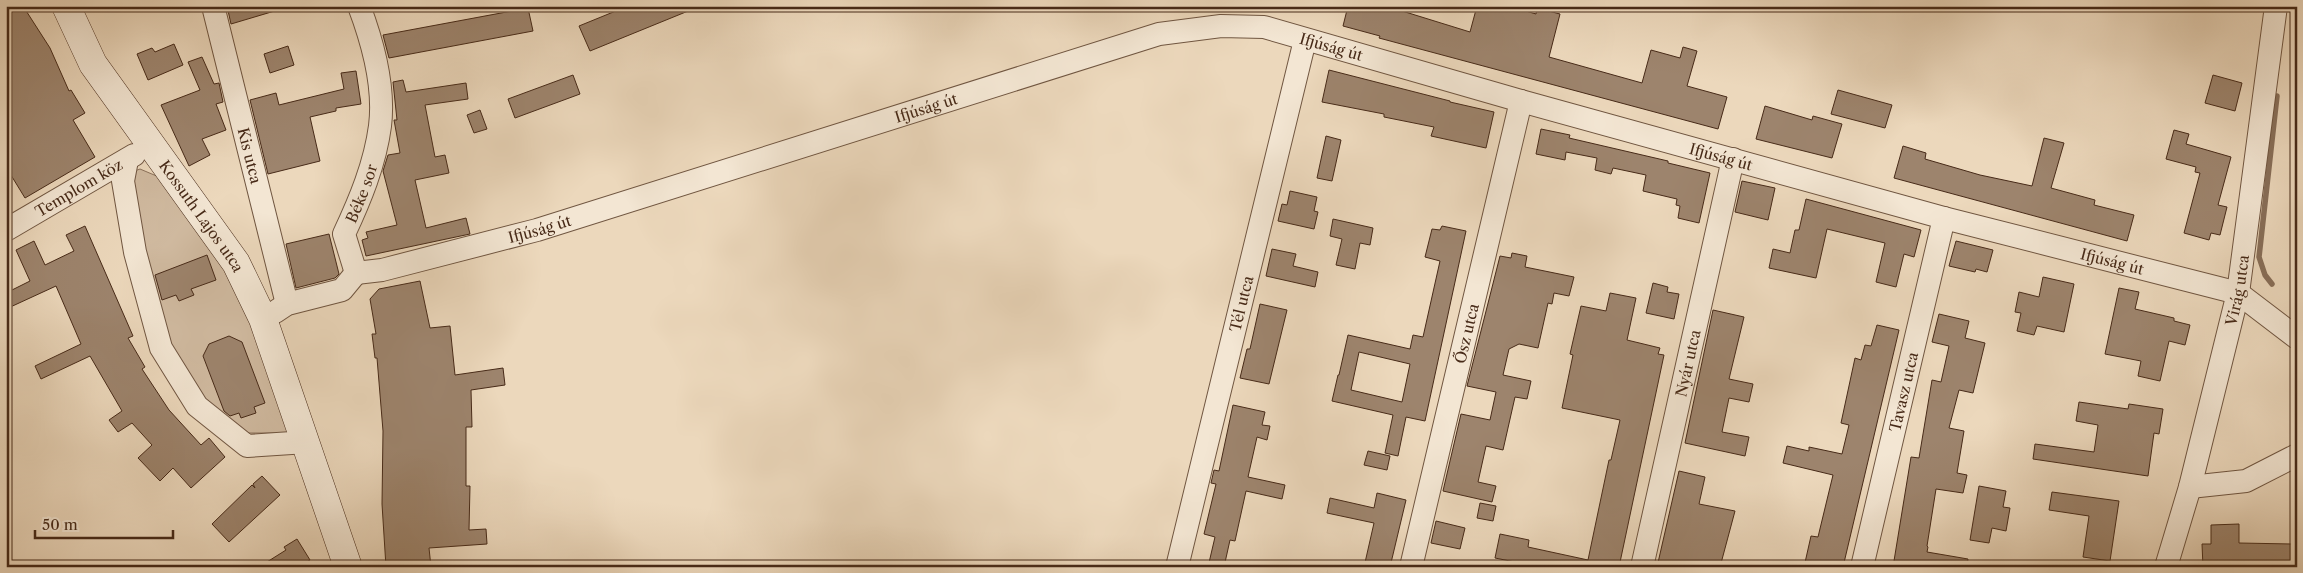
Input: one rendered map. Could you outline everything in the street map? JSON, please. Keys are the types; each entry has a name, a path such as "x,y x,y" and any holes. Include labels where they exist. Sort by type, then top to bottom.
{"street":[{"name":"Kossuth Lajos utca","path":"66,6 93,64 236,263 263,319 307,442 348,567"},
{"name":"Kis utca","path":"214,6 288,304"},
{"name":"Béke sor","path":"356,273 344,234 364,192 380,125 379,76 360,6"},
{"name":"Virág utca","path":"2166,567 2190,487 2238,293 2276,6"},
{"name":"Ifjúság út","path":"356,273 382,270 537,230 1159,34 1221,26 1264,27 1521,101 1944,218 2238,293 2297,338"},
{"name":"Tél utca","path":"1178,567 1305,40"},
{"name":"Ősz utca","path":"1411,567 1521,101"},
{"name":"Templom köz","path":"6,230 127,160 149,144"},
{"name":"Nyár utca","path":"1642,567 1733,159"},
{"path":"127,160 123,181 135,252 161,348 197,406 248,446 307,442"},
{"name":"Tavasz utca","path":"1862,567 1944,218"},
{"path":"263,319 288,304 342,290 356,273"},
{"path":"2190,487 2246,481 2297,456"}],"shaded area":[{"path":"140,169 166,180 229,265 294,433 246,433 200,396 169,344 133,206 132,172"}],"building":[{"path":"6,6 23,6 50,48 69,91 71,90 85,113 73,120 95,157 25,198 6,167"},
{"path":"227,6 277,6 278,10 231,24"},
{"path":"628,6 698,7 590,51 579,26"},
{"path":"1348,6 1386,6 1470,32 1477,6 1509,6 1536,14 1537,8 1560,14 1549,57 1642,83 1651,50 1680,58 1683,47 1697,51 1687,86 1727,97 1718,129 1379,38 1380,36 1343,26"},
{"path":"528,8 533,31 389,58 383,35"},
{"path":"174,44 183,65 148,80 137,54 152,48 155,52"},
{"path":"288,46 294,65 270,73 264,54"},
{"path":"202,57 214,84 219,83 223,102 216,104 226,130 202,139 210,155 189,166 161,105 200,90 188,62"},
{"path":"1329,70 1494,112 1486,148 1431,136 1434,127 1384,117 1384,114 1322,102"},
{"path":"356,71 361,104 336,108 336,111 310,117 320,161 268,174 250,100 276,93 279,105 344,89 341,73"},
{"path":"573,75 580,94 515,118 508,99"},
{"path":"2213,75 2242,83 2235,111 2205,103"},
{"path":"403,80 406,92 466,83 468,99 425,105 435,157 445,155 449,173 415,180 426,228 466,218 470,234 366,256 362,240 368,238 366,232 397,225 383,171 388,155 400,153 394,120 397,120 393,82"},
{"path":"1838,90 1892,105 1885,128 1831,114"},
{"path":"1765,106 1812,120 1813,116 1842,124 1832,158 1756,139"},
{"path":"480,110 487,129 474,133 467,115"},
{"path":"1541,129 1570,135 1569,138 1668,161 1668,163 1710,173 1699,223 1678,218 1680,206 1676,205 1677,199 1643,191 1646,175 1613,168 1611,174 1595,170 1597,158 1566,152 1565,160 1536,154"},
{"path":"2174,130 2189,134 2186,144 2231,157 2218,205 2227,207 2220,235 2211,233 2209,240 2184,233 2200,173 2195,172 2196,167 2166,159"},
{"path":"1326,136 1341,140 1332,181 1317,178"},
{"path":"2044,138 2064,143 2051,188 2095,200 2094,205 2134,215 2127,241 1894,178 1903,146 1926,153 1925,159 1980,175 2032,186"},
{"path":"1742,181 1775,188 1768,220 1735,212"},
{"path":"1290,191 1317,197 1314,211 1318,212 1314,229 1278,221 1282,204 1287,205"},
{"path":"1806,199 1921,230 1914,257 1904,254 1896,287 1876,282 1885,243 1827,229 1816,278 1769,268 1773,249 1790,253 1795,230 1799,230"},
{"path":"1333,219 1373,228 1370,245 1360,243 1355,269 1336,265 1342,239 1330,236"},
{"path":"85,226 133,336 128,338 145,367 142,369 169,410 201,445 209,438 225,457 191,488 173,468 160,481 138,458 152,445 132,423 118,432 109,420 122,411 90,356 41,379 35,366 81,344 56,286 6,309 6,293 30,281 16,250 34,241 45,265 74,251 66,235"},
{"path":"1442,226 1466,231 1425,421 1406,417 1398,456 1385,453 1393,415 1332,401 1348,335 1410,349 1413,335 1423,337 1440,261 1425,257 1432,229 1440,230","holes":["1359,352 1410,364 1402,402 1351,390"]},
{"path":"329,234 339,274 335,278 296,288 286,244"},
{"path":"1956,241 1993,250 1987,272 1976,269 1975,272 1949,266"},
{"path":"1272,249 1296,254 1293,266 1318,272 1315,287 1266,276"},
{"path":"1512,253 1527,256 1525,267 1574,277 1569,296 1554,293 1552,304 1548,303 1538,348 1519,344 1509,349 1503,375 1531,381 1527,399 1515,397 1503,450 1486,446 1478,482 1496,486 1492,502 1443,491 1461,414 1490,420 1496,392 1467,386 1500,256 1511,258"},
{"path":"207,255 216,280 191,289 194,295 179,301 176,295 162,300 155,275"},
{"path":"2043,277 2074,284 2064,332 2037,326 2034,335 2017,331 2021,313 2015,312 2019,292 2039,297"},
{"path":"420,281 430,328 450,326 455,375 503,368 505,385 471,390 472,427 466,427 466,486 470,486 469,530 486,529 487,544 429,548 431,567 386,567 382,504 383,431 377,358 375,358 372,334 376,334 370,299 379,289"},
{"path":"1653,283 1668,287 1667,292 1679,294 1674,319 1646,313"},
{"path":"2119,288 2139,292 2135,309 2174,318 2174,321 2190,325 2185,345 2169,341 2160,381 2138,376 2141,361 2105,354"},
{"path":"1610,293 1636,298 1627,340 1660,348 1658,354 1664,355 1619,567 1540,567 1495,558 1500,534 1529,540 1528,547 1588,560 1609,460 1611,460 1620,420 1562,408 1573,355 1570,354 1581,306 1606,311"},
{"path":"1260,304 1287,310 1269,384 1240,378 1247,349 1250,349"},
{"path":"1713,310 1744,317 1729,379 1753,384 1749,402 1729,398 1722,432 1749,437 1745,456 1685,443"},
{"path":"1939,314 1969,321 1965,338 1985,343 1973,393 1959,390 1949,428 1964,431 1957,473 1967,475 1963,493 1936,489 1927,546 1927,552 1968,559 1967,567 1893,567 1911,457 1919,458 1932,380 1941,382 1949,346 1932,342"},
{"path":"1877,325 1899,330 1843,567 1804,567 1811,536 1818,537 1833,475 1783,463 1787,446 1809,451 1809,447 1842,454 1849,425 1841,423 1855,358 1861,360 1865,345 1871,346"},
{"path":"229,336 242,342 265,403 254,407 256,413 241,418 239,413 230,416 224,411 203,356 209,344"},
{"path":"2079,402 2128,409 2129,404 2163,409 2159,434 2154,433 2148,476 2033,459 2035,444 2094,452 2098,425 2076,421"},
{"path":"1233,405 1265,412 1262,425 1270,426 1267,440 1257,437 1248,477 1285,485 1282,499 1246,491 1235,541 1230,540 1224,567 1208,567 1215,537 1204,534 1216,484 1211,483 1214,470 1219,471"},
{"path":"1368,451 1390,456 1387,470 1364,465"},
{"path":"1679,471 1705,477 1699,504 1735,511 1720,567 1657,567"},
{"path":"262,476 280,495 229,542 212,524 252,485 255,488 253,484"},
{"path":"1979,486 2006,491 2003,507 2010,508 2006,531 1992,528 1989,543 1970,540"},
{"path":"2052,492 2119,501 2110,561 2083,557 2089,516 2049,510"},
{"path":"1377,493 1406,500 1390,567 1364,567 1374,523 1327,513 1330,498 1374,508"},
{"path":"1480,503 1496,506 1493,521 1477,518"},
{"path":"1436,521 1465,528 1460,549 1431,543"},
{"path":"2239,524 2239,543 2292,544 2292,552 2297,552 2297,567 2203,567 2202,544 2211,544 2211,525"},
{"path":"297,539 310,560 298,567 259,567 286,550 284,547"}],"waterway":[{"path":"2272,284 2265,275 2259,257 2277,96"}]}
